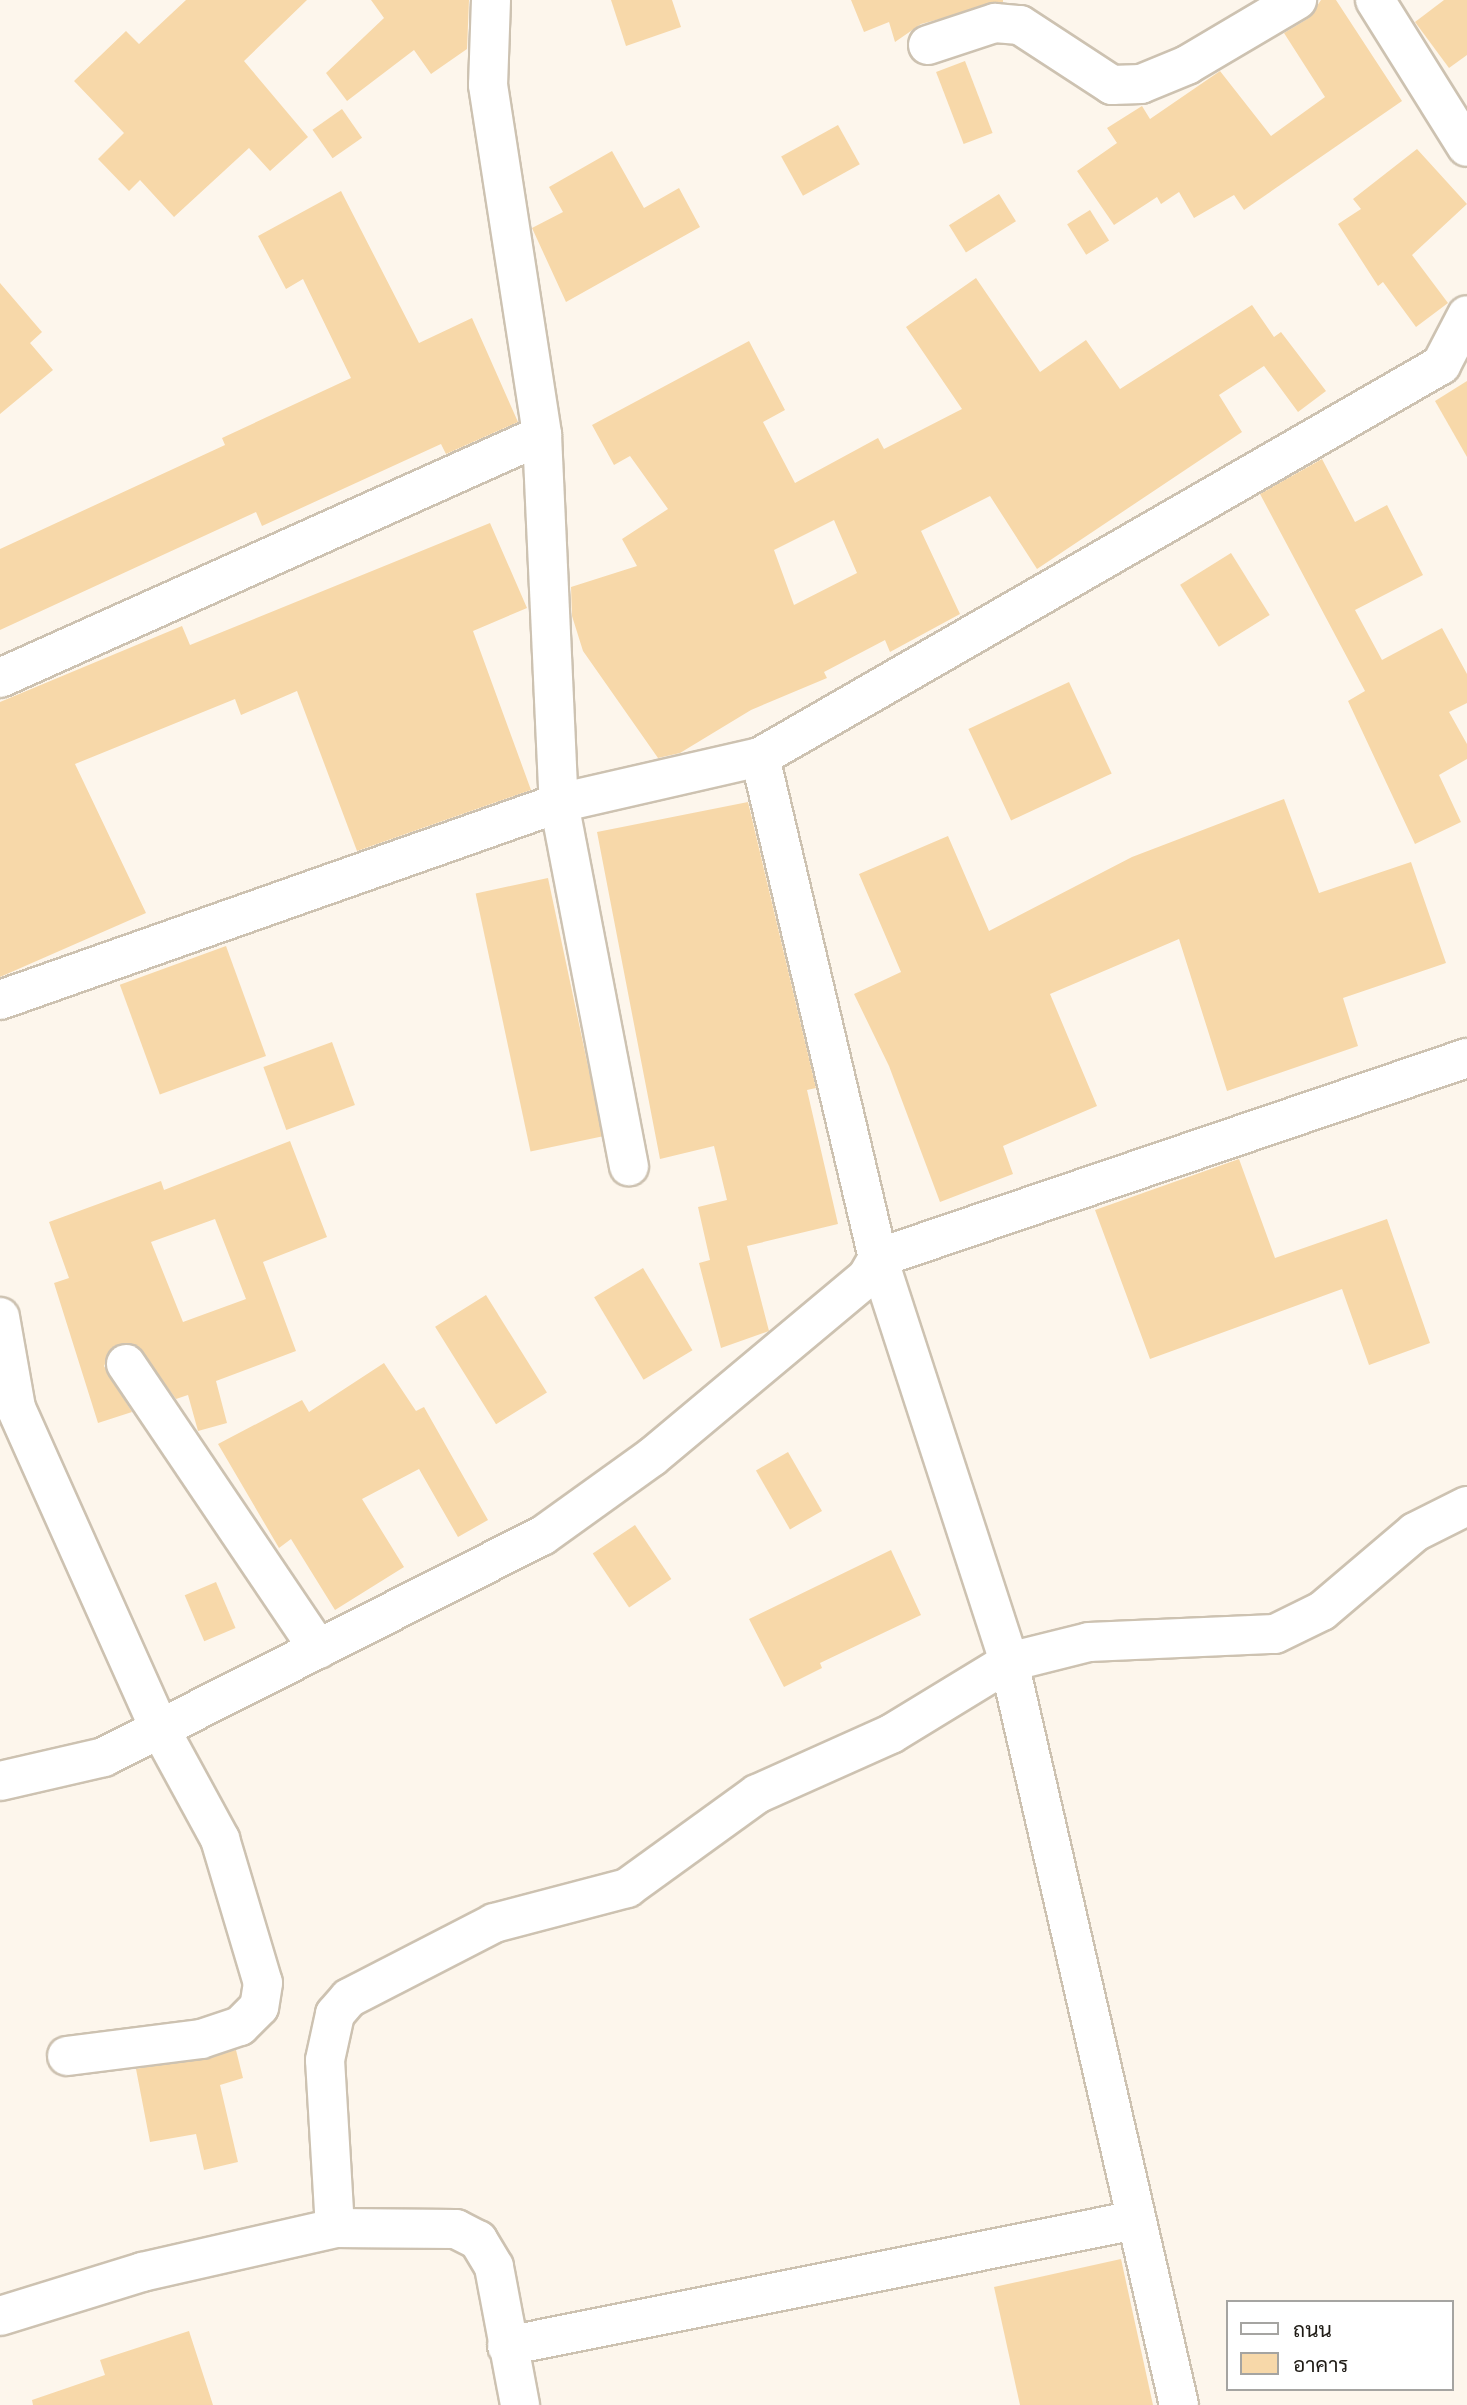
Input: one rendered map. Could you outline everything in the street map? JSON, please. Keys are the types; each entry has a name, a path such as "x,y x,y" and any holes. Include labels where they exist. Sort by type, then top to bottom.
{"street":[{"path":"491,0 488,85 542,435 559,803 629,1166"},
{"path":"928,45 995,23 1020,25 1112,85 1141,84 1187,65 1297,0"},
{"path":"1375,0 1467,148"},
{"path":"0,1000 559,803 761,757 1441,365 1466,322"},
{"path":"0,678 542,435"},
{"path":"761,757 878,1258 1009,1662 1179,2405"},
{"path":"0,1781 104,1757 542,1536 652,1457 867,1277 878,1258 1467,1058"},
{"path":"0,1317 8,1410 159,1727 220,1839 263,1983 259,2007 240,2026 201,2039 66,2056"},
{"path":"126,1364 318,1649"},
{"path":"335,2228 325,2060 335,2014 349,1998 494,1923 627,1888 757,1794 891,1734 1009,1662 1089,1642 1275,1634 1322,1611 1415,1532 1467,1506"},
{"path":"507,2346 1136,2220"},
{"path":"0,2316 142,2272 335,2228 456,2229 478,2240 494,2267 513,2403"}],"building":[{"path":"186,0 307,0 244,61 308,137 270,171 249,148 174,217 140,180 129,191 98,159 124,133 74,81 126,31 139,44"},
{"path":"371,0 469,0 467,49 431,74 414,50 347,101 326,73 384,18"},
{"path":"611,0 672,0 681,27 626,46"},
{"path":"851,0 1003,2 921,24 895,42 889,22 864,32"},
{"path":"1321,0 1336,0 1402,101 1244,210 1234,195 1194,218 1179,192 1161,204 1157,197 1114,225 1077,171 1117,143 1107,128 1142,106 1150,119 1220,71 1271,136 1325,97 1284,33 1309,18"},
{"path":"1444,0 1467,0 1467,55 1449,68 1415,22"},
{"path":"965,61 993,133 964,144 936,72"},
{"path":"342,109 362,138 333,158 313,130"},
{"path":"838,125 860,164 803,196 781,157"},
{"path":"1417,149 1467,204 1412,255 1448,303 1416,327 1383,282 1378,286 1338,224 1361,209 1353,199"},
{"path":"612,151 644,208 679,188 700,227 566,302 532,228 563,212 549,187"},
{"path":"341,191 419,343 472,318 518,422 446,454 441,444 262,526 256,512 0,630 0,549 225,445 222,438 351,378 303,279 286,289 258,236"},
{"path":"999,194 1016,221 966,252 949,225"},
{"path":"1090,210 1109,241 1086,255 1067,224"},
{"path":"976,278 1040,372 1086,340 1120,389 1252,305 1274,337 1281,332 1326,391 1298,412 1264,366 1219,395 1242,432 1037,569 990,496 921,531 960,614 890,652 885,640 824,672 827,678 751,710 680,753 658,758 583,651 572,616 571,587 637,566 622,539 668,509 630,456 614,465 592,425 749,341 785,410 763,422 795,483 878,438 884,449 962,409 906,327","holes":["834,520 857,573 794,605 774,550"]},
{"path":"0,283 42,332 30,343 53,370 0,414"},
{"path":"1467,381 1467,457 1435,401"},
{"path":"1322,459 1355,522 1387,505 1423,575 1355,610 1382,660 1442,628 1467,674 1467,703 1449,712 1467,744 1467,759 1439,775 1461,822 1415,844 1348,701 1365,691 1260,494"},
{"path":"490,523 527,608 473,631 531,790 357,851 297,691 241,715 235,699 75,764 146,913 0,977 0,702 182,626 190,645"},
{"path":"1231,553 1270,615 1219,647 1180,585"},
{"path":"1069,682 1112,774 1011,820 968,729"},
{"path":"1284,799 1319,893 1411,862 1446,963 1343,998 1358,1046 1227,1091 1179,939 1050,994 1097,1106 1003,1146 1013,1174 940,1202 889,1066 854,994 901,972 859,874 948,836 989,931 1132,857"},
{"path":"748,802 816,1088 807,1090 838,1224 747,1246 769,1331 721,1348 699,1263 710,1260 698,1207 727,1200 714,1146 660,1159 597,832"},
{"path":"548,878 603,1136 531,1152 476,893"},
{"path":"226,946 266,1056 160,1095 120,985"},
{"path":"332,1042 355,1105 286,1130 263,1067"},
{"path":"290,1141 327,1237 263,1262 296,1351 216,1381 227,1423 198,1431 188,1395 176,1399 136,1345 114,1346 104,1366 132,1412 98,1423 54,1283 69,1278 49,1222 161,1181 164,1190","holes":["215,1219 246,1299 183,1322 151,1242"]},
{"path":"1239,1159 1275,1258 1387,1219 1430,1343 1369,1365 1342,1289 1150,1359 1095,1210"},
{"path":"643,1268 692,1350 644,1380 594,1297"},
{"path":"486,1295 547,1393 496,1424 435,1327"},
{"path":"384,1363 416,1411 424,1407 488,1520 458,1537 419,1469 362,1499 404,1567 335,1610 291,1539 279,1548 218,1444 302,1400 309,1412"},
{"path":"788,1452 822,1511 790,1529 756,1470"},
{"path":"635,1525 671,1579 629,1607 593,1554"},
{"path":"891,1550 921,1615 820,1663 822,1668 784,1687 749,1619"},
{"path":"216,1582 236,1628 204,1641 185,1595"},
{"path":"236,2050 243,2078 220,2085 238,2162 204,2170 196,2134 150,2142 136,2069"},
{"path":"1121,2259 1153,2405 1020,2405 994,2287"},
{"path":"189,2331 213,2405 33,2405 32,2400 105,2375 100,2360"}]}
